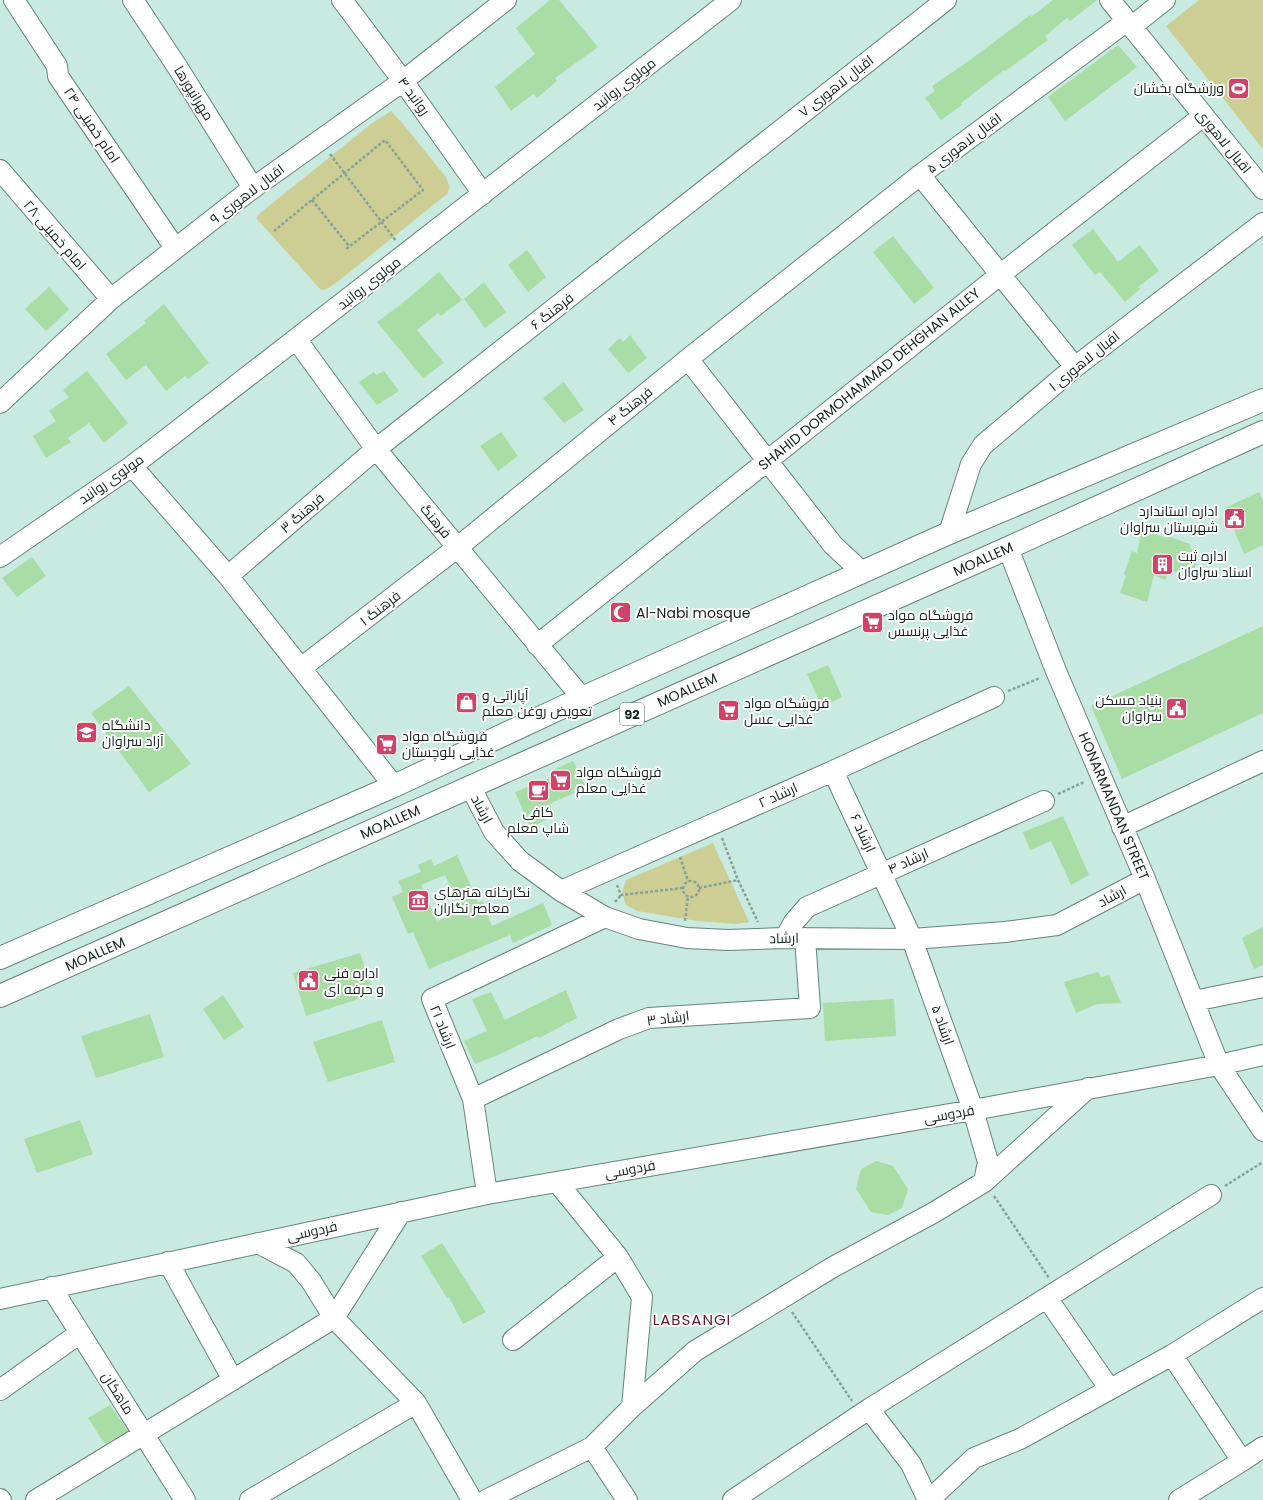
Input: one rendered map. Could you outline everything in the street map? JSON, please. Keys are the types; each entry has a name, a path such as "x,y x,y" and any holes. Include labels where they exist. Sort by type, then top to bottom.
{"main road":[{"name":"92","path":"0,958 394,786 582,698 949,533 1263,400"},
{"name":"MOALLEM","path":"0,996 595,730 1008,548 1263,432"},
{"path":"582,698 595,730"}],"street":[{"name":"امام خمینی ۲۴","path":"14,0 57,66 58,76 175,248"},
{"name":"مهرانپورها","path":"133,0 178,68 253,188"},
{"name":"روانبد ۴","path":"342,0 403,81 483,194"},
{"name":"اقبال لاهوری ۹","path":"2,398 111,299 175,248 253,188 403,81 506,0"},
{"name":"مولوی روانبد","path":"0,557 132,466 483,194 730,0"},
{"name":"اقبال لاهوری ۷","path":"727,172 946,0"},
{"name":"اقبال لاهوری","path":"1110,0 1263,189"},
{"name":"اقبال لاهوری ۵","path":"804,267 920,175 1129,24 1165,0"},
{"name":"SHAHID DORMOHAMMAD DEHGHAN ALLEY","path":"537,644 1001,274 1203,116"},
{"name":"امام خمینی ۲۸","path":"0,170 111,299"},
{"name":"فرهنگ ۶","path":"376,449 727,172"},
{"path":"920,175 1001,274 1074,367"},
{"name":"اقبال لاهوری ۱","path":"949,533 970,464 983,445 1074,367 1263,223"},
{"name":"فرهنگ ۴","path":"458,547 688,359 804,267"},
{"name":"فرهنگ","path":"296,339 376,449 582,698"},
{"path":"688,359 833,545 862,572"},
{"name":"فرهنگ ۳","path":"228,576 376,449"},
{"path":"132,466 228,576 394,786"},
{"name":"فرهنگ ۱","path":"301,668 458,547"},
{"name":"HONARMANDAN STREET","path":"1008,548 1056,671 1099,775 1145,879 1219,1065 1263,1131"},
{"name":"ارشاد ۲","path":"561,891 833,771 994,697"},
{"path":"1122,827 1263,761"},
{"name":"ارشاد ۶","path":"833,771 882,872 912,939"},
{"name":"ارشاد","path":"470,786 494,832 520,861 561,891 605,917 639,929 683,937 728,940 776,938 912,939 1005,932 1057,925 1145,879"},
{"name":"ارشاد ۴","path":"776,938 808,907 882,872 1044,801"},
{"name":"ارشاد ۲۱","path":"487,1194 473,1099 432,999 605,917"},
{"name":"ارشاد ۳","path":"473,1099 619,1029 648,1018 810,1008 805,938"},
{"name":"ارشاد ۵","path":"912,939 973,1110 988,1162 984,1182"},
{"path":"1194,1000 1263,987"},
{"name":"فردوسی","path":"0,1298 487,1194 973,1110 1219,1065 1263,1055"},
{"path":"486,1500 592,1447 632,1407 695,1351 833,1267 933,1213 984,1182 1088,1088"},
{"path":"557,1182 618,1257 642,1297 632,1407"},
{"path":"733,1500 865,1412 1211,1195"},
{"path":"36,1500 334,1318 401,1212"},
{"path":"258,1242 296,1263 311,1281 334,1318 416,1403 472,1500"},
{"path":"513,1340 618,1257"},
{"path":"168,1262 233,1380"},
{"name":"ماهکان","path":"51,1287 185,1500"},
{"path":"1053,1295 1109,1388"},
{"path":"865,1412 911,1464 929,1500 974,1458 1020,1439 1109,1388 1172,1355 1263,1298"},
{"path":"0,1390 80,1333"},
{"path":"1172,1355 1242,1461"},
{"path":"250,1500 416,1403"},
{"path":"592,1447 627,1500"},
{"path":"1179,1500 1263,1447"}],"path":[{"path":"320,140 406,254"},
{"path":"274,231 385,140 423,190 346,249"},
{"path":"312,200 350,246"},
{"path":"994,697 1056,671"},
{"path":"1044,801 1099,775"},
{"path":"715,823 738,880 776,938"},
{"path":"673,842 682,861 688,881"},
{"path":"611,869 621,895 683,888"},
{"path":"699,888 738,880"},
{"path":"688,881 685,883 683,888 684,893 688,896"},
{"path":"688,881 695,882 699,888"},
{"path":"688,896 696,895 699,888"},
{"path":"683,937 688,896"},
{"path":"1211,1195 1263,1162"},
{"path":"984,1182 1053,1295"},
{"path":"783,1298 865,1412"}],"green space":[{"name":"ورزشگاه بخشان","path":"1199,0 1263,0 1263,149 1166,26"},
{"path":"391,111 446,177 450,188 447,194 336,283 325,290 321,290 256,218 260,213 371,124"},
{"path":"713,843 749,922 736,924 697,921 637,911 626,905 622,893 626,880"}],"building":[{"path":"550,0 559,0 598,47 555,78 557,81 537,98 533,94 511,111 495,87 535,54 516,28"},
{"path":"1053,0 1097,0 1070,21 1067,18 1045,36 1048,40 1005,71 1004,70 961,103 962,105 941,120 925,98 935,91 932,86"},
{"path":"1118,45 1137,67 1065,121 1048,97"},
{"path":"1093,229 1118,262 1140,245 1159,271 1138,287 1140,289 1125,302 1100,272 1095,275 1072,245"},
{"path":"893,236 934,288 914,304 873,252"},
{"path":"527,250 546,277 528,292 508,265"},
{"path":"439,272 462,300 441,316 438,313 417,330 444,363 423,378 377,322 399,306"},
{"path":"484,282 506,312 485,328 464,299"},
{"path":"49,287 69,309 46,331 25,309"},
{"path":"164,304 209,363 188,379 185,376 166,391 146,365 126,380 106,354 146,323 144,321"},
{"path":"630,335 647,358 628,373 608,349 620,338 623,342"},
{"path":"87,371 128,423 104,443 89,423 68,438 71,442 46,458 33,436 56,421 49,411 69,397 63,390"},
{"path":"384,371 399,391 377,405 359,382 374,372 376,375"},
{"path":"564,382 584,410 564,423 543,398"},
{"path":"501,432 518,456 498,471 480,446"},
{"path":"1259,492 1263,501 1263,545 1244,554 1225,508"},
{"name":"اداره ثبت اسناد سراوان","path":"1142,529 1166,538 1167,536 1190,544 1190,548 1200,552 1191,578 1170,570 1165,580 1154,575 1147,602 1120,593 1126,575 1124,574 1132,551 1137,553"},
{"path":"32,557 46,576 17,597 2,578"},
{"name":"بنیاد مسکن سراوان","path":"1263,626 1263,713 1122,779 1091,706"},
{"path":"828,665 842,697 822,707 807,674"},
{"path":"129,686 191,764 149,792 91,713"},
{"path":"573,761 585,785 573,790 574,793 549,804 555,815 531,828 515,792 558,775 555,769"},
{"path":"1063,816 1089,875 1071,885 1051,841 1030,850 1023,832"},
{"path":"457,855 478,902 482,901 492,926 543,903 552,925 513,943 510,935 429,969 413,932 408,934 392,897 403,892 398,881 421,872 418,865 431,859 434,866","holes":["445,875 461,910 437,921 421,885"]},
{"path":"1263,927 1263,965 1254,969 1242,938"},
{"path":"360,953 374,994 306,1016 293,973"},
{"path":"1098,972 1101,977 1109,975 1121,1003 1097,1004 1076,1013 1064,982"},
{"path":"566,990 577,1018 539,1038 538,1036 475,1064 464,1041 487,1031 472,999 491,992 505,1020"},
{"path":"223,995 244,1027 224,1040 203,1009"},
{"path":"894,999 896,1036 825,1041 823,1003"},
{"path":"150,1014 164,1057 96,1078 81,1036"},
{"path":"382,1020 395,1062 328,1082 313,1042"},
{"path":"80,1120 93,1154 37,1173 24,1139"},
{"path":"876,1161 893,1166 908,1189 902,1208 888,1215 871,1212 856,1189 861,1169"},
{"path":"442,1243 486,1312 463,1324 449,1297 447,1298 421,1256"},
{"path":"110,1405 128,1431 105,1444 88,1418"}],"place":[{"name":"ورزشگاه بخشان","path":"1239,88"},
{"name":"اداره استاندارد شهرستان سراوان","path":"1234,519"},
{"name":"اداره ثبت اسناد سراوان","path":"1162,564"},
{"name":"Al-Nabi mosque","path":"621,613"},
{"name":"فروشگاه مواد غذایی پرنسس","path":"872,623"},
{"name":"آپاراتی و تعویض روغن معلم","path":"466,703"},
{"name":"بنیاد مسکن سراوان","path":"1177,708"},
{"name":"فروشگاه مواد غذایی عسل","path":"729,711"},
{"name":"دانشگاه آزاد سراوان","path":"87,733"},
{"name":"فروشگاه مواد غذایی بلوچستان","path":"387,744"},
{"name":"فروشگاه مواد غذایی معلم","path":"560,780"},
{"name":"کافی شاپ معلم","path":"538,790"},
{"name":"نگارخانه هنرهای معاصر نگاران","path":"419,900"},
{"name":"اداره فنی و حرفه ای","path":"309,981"}],"district":[{"name":"LABSANGI","path":"692,1319"}]}
